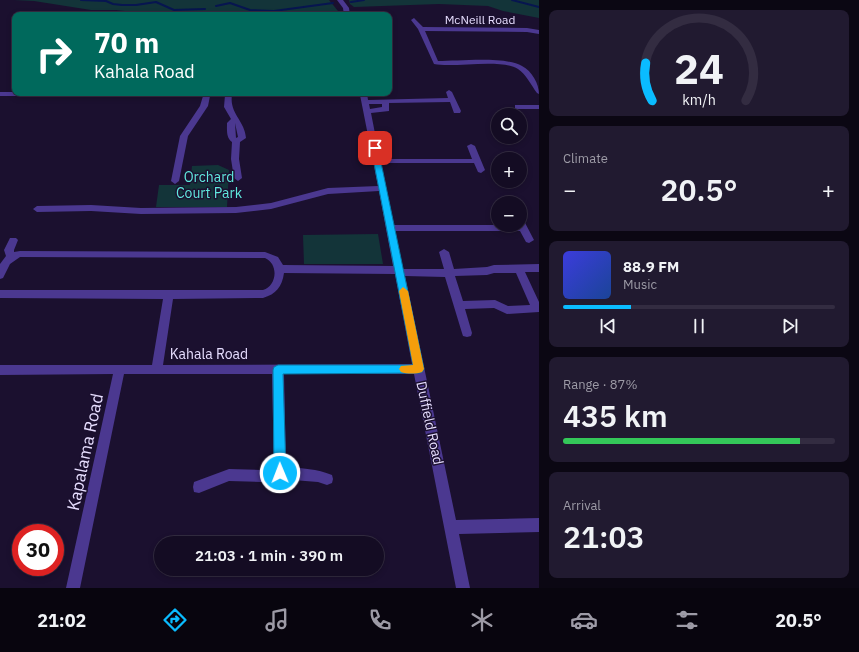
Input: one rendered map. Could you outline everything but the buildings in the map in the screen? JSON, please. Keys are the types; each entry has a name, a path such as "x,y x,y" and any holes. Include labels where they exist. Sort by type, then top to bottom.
{"street":[{"path":"340,0 346,8 347,12"},
{"path":"414,20 421,29 436,63 506,63 518,66 524,70 539,92"},
{"name":"McNeill Road","path":"421,29 527,30 539,32"},
{"path":"449,92 456,111"},
{"path":"1,95 12,95"},
{"path":"175,181 184,136 204,106 206,96"},
{"path":"229,96 228,107 235,119 241,124 243,136 241,140 236,141"},
{"path":"230,109 233,96"},
{"path":"317,96 365,100 386,109 385,102 452,100"},
{"name":"Duffield Road","path":"365,100 463,588"},
{"path":"518,107 539,107"},
{"path":"235,119 231,123 231,134 233,140 236,141 235,159 238,178"},
{"path":"471,146 481,170"},
{"path":"377,161 477,161"},
{"path":"37,209 91,208 141,210 236,210 272,206 328,191 383,188"},
{"path":"391,228 491,225"},
{"path":"526,232 529,240"},
{"path":"11,257 9,250 13,240"},
{"path":"444,252 467,333"},
{"path":"0,275 6,262 11,257 20,254 265,255 273,257 276,260 279,269 275,287 272,291 263,294 0,294"},
{"path":"279,269 449,273 487,271 494,269 539,268"},
{"path":"459,305 495,304 507,310 538,310 519,269"},
{"path":"157,369 169,295"},
{"name":"Kapalama Road","path":"73,588 120,369"},
{"name":"Kahala Road","path":"0,370 419,369"},
{"path":"278,370 280,467"},
{"path":"199,487 229,475 261,476 280,467 327,479"},
{"path":"451,527 539,525"}],"green space":[{"path":"14,0 329,0 338,11 133,12 91,10 34,1"},
{"path":"349,0 539,0 539,18 503,11 488,6 439,4 354,7 350,4"},
{"name":"Orchard Court Park","path":"218,165 229,170 227,207 156,207 159,185 190,185 192,166"},
{"path":"378,234 383,264 304,264 303,235"}],"waterway":[{"path":"81,0 106,1 113,4 122,5 136,5 156,2 174,10 205,9"},
{"path":"351,2 364,0"},
{"path":"512,0 539,7"},
{"path":"216,6 230,3 250,10 274,11 333,3"}],"slow traffic":[{"path":"403,291 419,369 404,369"}],"route":[{"path":"280,473 278,370 419,369 375,148"}]}
